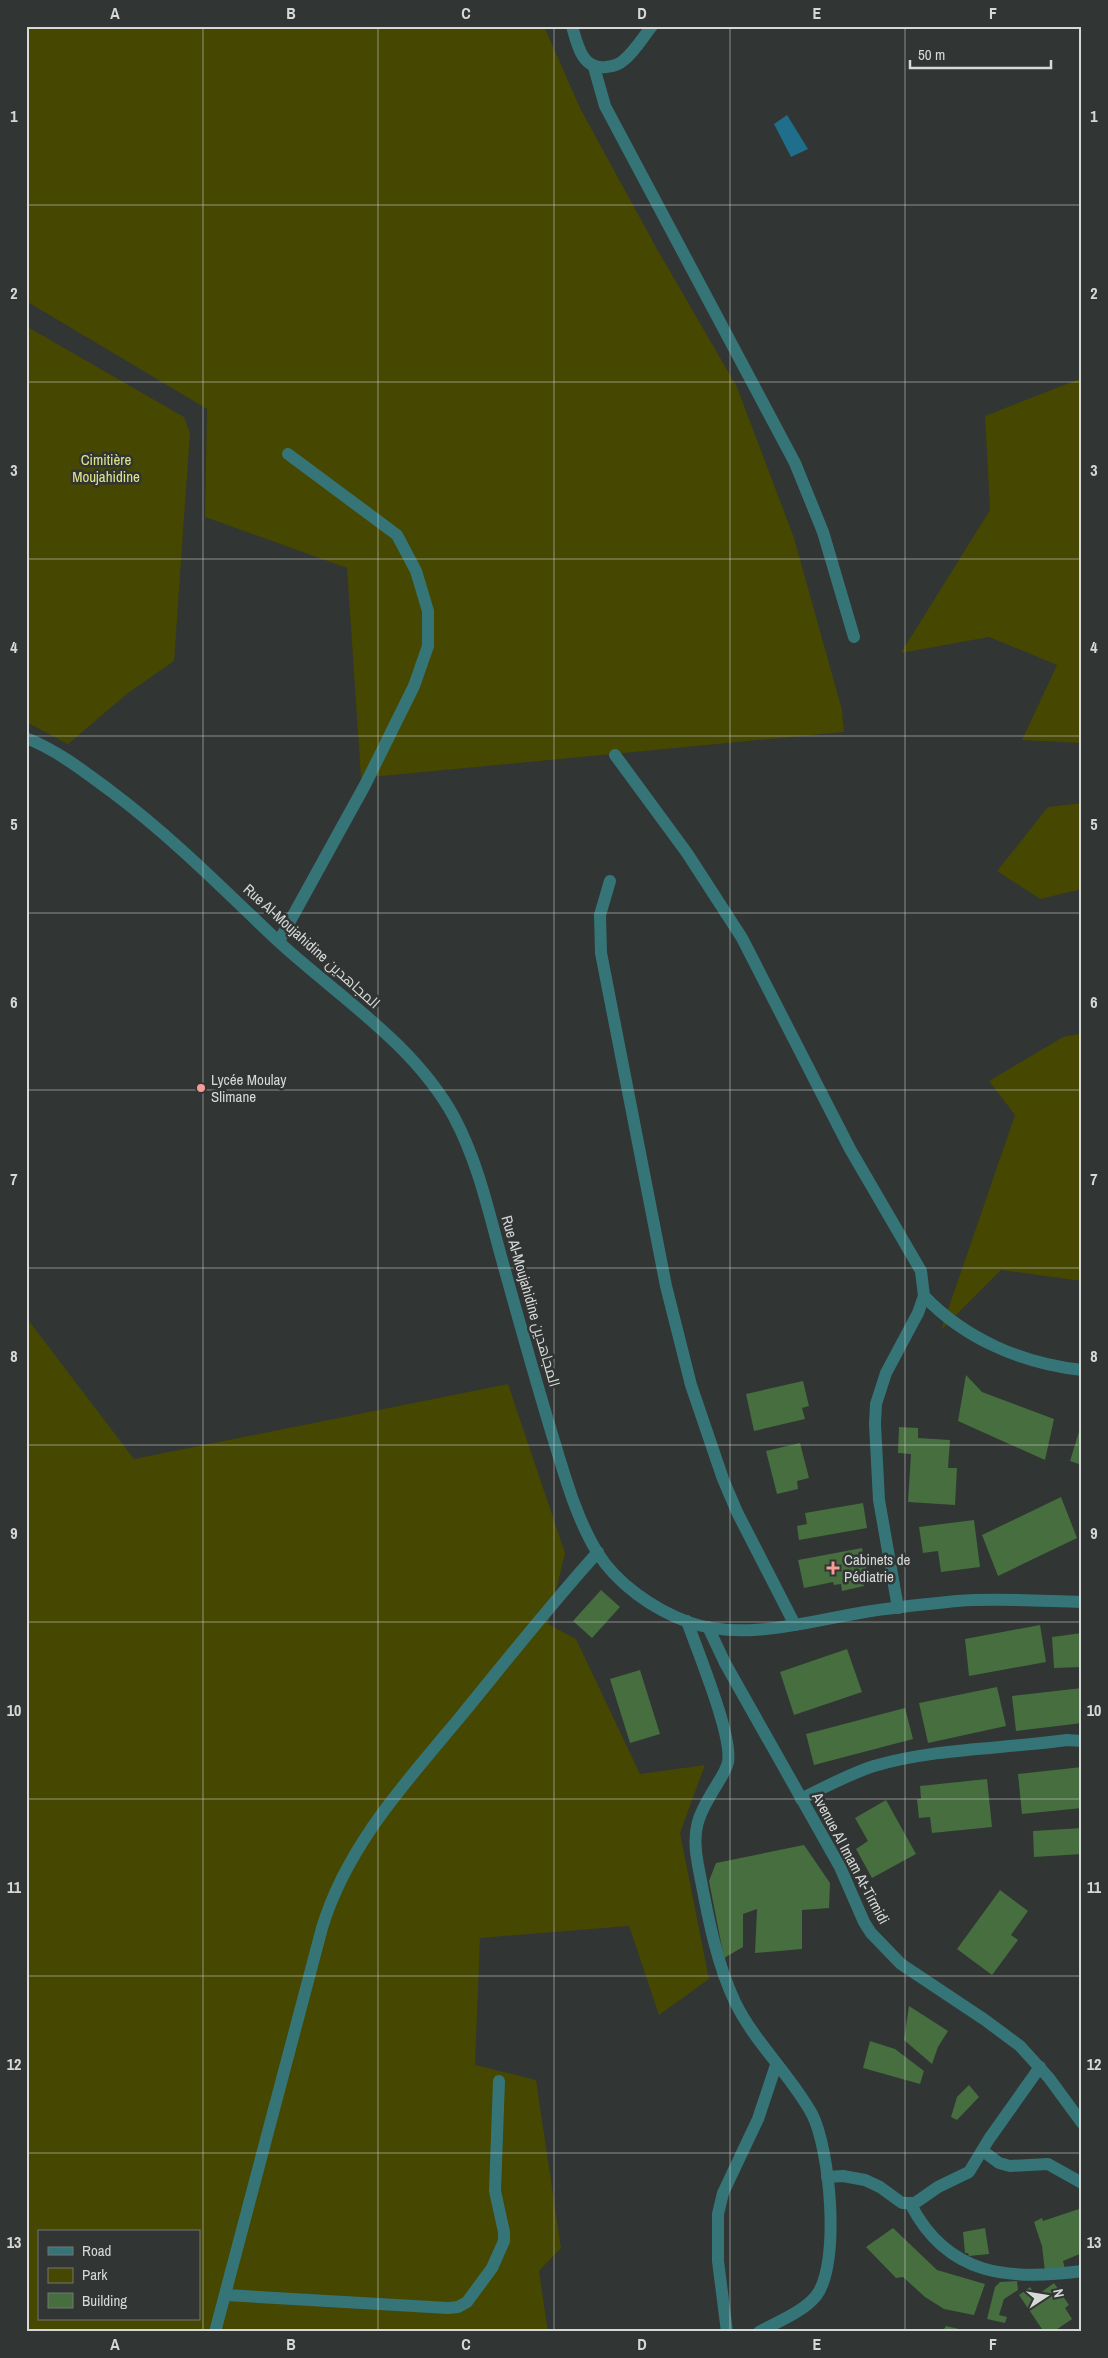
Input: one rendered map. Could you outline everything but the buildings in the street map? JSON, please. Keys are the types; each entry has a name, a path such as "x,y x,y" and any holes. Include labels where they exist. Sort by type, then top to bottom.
{"street":[{"path":"572,26 579,50 594,67 605,106 802,479 823,532 854,637"},
{"path":"594,67 616,66 624,61 652,26"},
{"path":"279,941 365,785 414,686 428,646 428,611 416,570 396,535 288,454"},
{"name":"Rue Al-Moujahidine المجاهدين","path":"28,741 82,769 144,816 188,854 327,985 356,1006 392,1040 419,1069 453,1114 475,1166 561,1465 579,1513 598,1552 618,1578 646,1601 687,1621 730,1631 795,1624 898,1608 959,1601 1082,1602"},
{"path":"615,755 687,852 742,938 850,1149 921,1271 924,1296 918,1313 886,1373 876,1404 875,1445 879,1500 898,1608"},
{"path":"610,880 600,915 601,953 674,1321 691,1385 723,1478 752,1544 795,1624"},
{"path":"924,1296 936,1309 989,1346 1082,1370"},
{"path":"215,2332 322,1928 333,1895 346,1866 412,1776 598,1552"},
{"path":"687,1621 724,1728 729,1751 726,1770 703,1807 696,1824 695,1842 698,1864 712,1931 727,1983 742,2015 815,2120 823,2148 827,2177 830,2230 828,2265 822,2287 811,2302 759,2332"},
{"name":"Avenue Al Imam At-Tirmidi","path":"708,1626 725,1663 844,1874 864,1922 879,1942 901,1964 997,2028 1040,2067 1063,2095 1082,2124"},
{"path":"801,1799 847,1776 890,1763 969,1751 1067,1740 1082,1741"},
{"path":"726,2332 718,2261 718,2214 723,2193 758,2119 776,2065"},
{"path":"827,2177 843,2176 865,2180 880,2187 902,2203 911,2205 938,2186 969,2172 989,2139 1040,2067"},
{"path":"226,2296 448,2308 458,2307 467,2302 492,2268 504,2241 504,2232 495,2191 500,2081"},
{"path":"983,2151 999,2162 1010,2166 1048,2164 1082,2183"},
{"path":"911,2205 923,2227 963,2261 998,2274 1042,2276 1082,2271"}],"green space":[{"path":"26,26 544,26 580,108 657,249 737,387 794,538 842,710 844,732 361,778 347,568 205,517 207,409 26,301"},
{"name":"Cimitière Moujahidine","path":"26,326 184,417 190,433 174,661 128,693 68,744 26,722"},
{"path":"1082,378 1082,743 1022,740 1057,665 989,637 901,653 990,510 985,416"},
{"path":"1082,803 1082,889 1040,899 997,871 1048,807"},
{"path":"1082,1033 1082,1281 1001,1270 941,1330 1015,1115 989,1081 1063,1037"},
{"path":"26,1317 134,1459 508,1384 565,1553 548,1624 576,1639 640,1774 705,1765 680,1833 709,1979 659,2015 629,1926 480,1938 475,2065 536,2080 561,2248 539,2271 548,2332 26,2332"}],"water":[{"path":"787,115 808,149 791,157 774,124"}],"place":[{"name":"Lycée Moulay Slimane","path":"201,1088"},
{"name":"Cabinets de Pédiatrie","path":"833,1568"}]}
